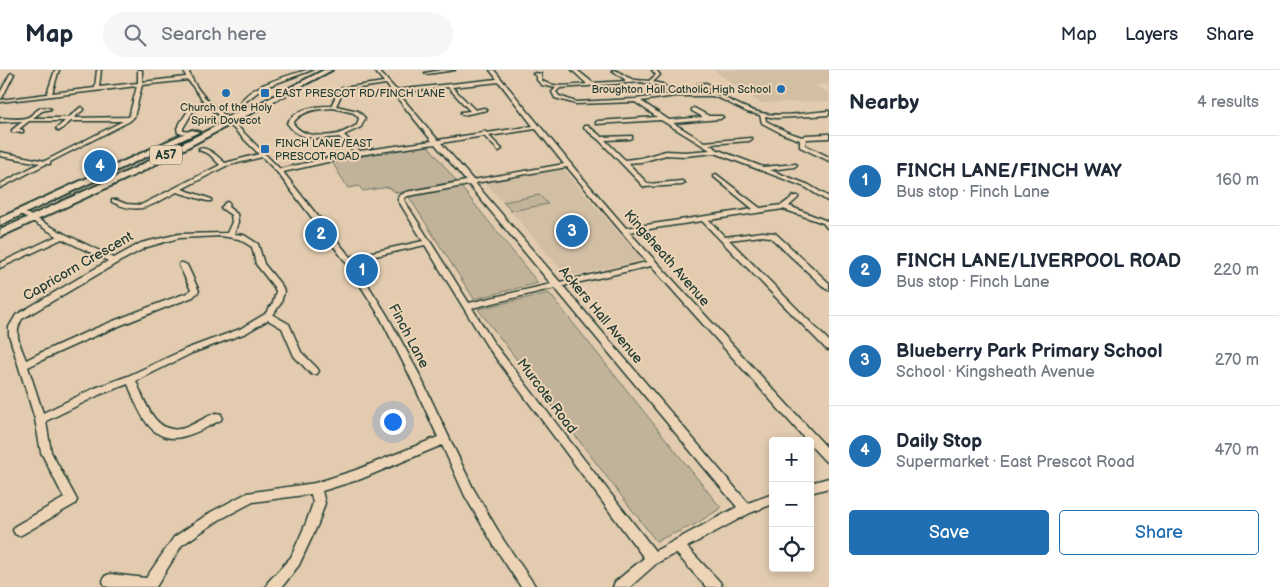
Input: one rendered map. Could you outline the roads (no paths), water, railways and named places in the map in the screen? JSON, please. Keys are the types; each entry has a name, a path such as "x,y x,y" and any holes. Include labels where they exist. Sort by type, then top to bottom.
{"highway":[{"name":"A57","path":"0,234 218,129 228,118 242,108 315,70"},
{"name":"A57","path":"0,222 190,134 267,103 329,70"}],"street":[{"path":"49,95 57,70"},
{"path":"97,89 99,70"},
{"path":"0,186 49,163 130,118 140,84 140,70"},
{"path":"186,70 189,78 213,112 228,118"},
{"path":"242,108 243,101 256,90 310,70"},
{"name":"Ackers Hall Avenue","path":"376,70 746,509"},
{"path":"428,73 453,70"},
{"name":"Kingsheath Avenue","path":"492,70 568,165 653,263 829,458"},
{"path":"574,70 592,85"},
{"path":"607,70 613,70 631,81"},
{"path":"652,82 658,75 654,70"},
{"path":"0,100 12,74"},
{"path":"535,74 539,75 539,80 544,84 559,87 631,81 652,82 674,95"},
{"path":"0,100 189,78"},
{"path":"395,92 500,80"},
{"path":"434,82 438,87"},
{"path":"333,107 340,92 344,89 386,83"},
{"path":"700,84 706,84 712,88 712,95"},
{"path":"449,86 473,111"},
{"path":"559,87 554,92 557,97 576,103 636,100 674,95 712,95 732,102 749,111 762,114 776,116 829,113"},
{"path":"636,100 661,118 704,144 761,169 807,186 829,200"},
{"path":"190,134 180,132 180,128 193,107 210,106 228,118"},
{"path":"333,107 356,112 362,118 359,126 340,135 304,134 296,131 290,123 292,118 300,113 333,107"},
{"path":"21,130 14,131 41,109 48,109"},
{"path":"59,129 82,109"},
{"path":"463,112 484,110"},
{"path":"694,110 708,118"},
{"path":"762,114 764,122 772,128 803,139 806,137 829,136"},
{"path":"668,122 720,117"},
{"path":"0,120 130,118"},
{"name":"Finch Lane","path":"228,118 279,171 348,260 388,323 469,492 500,545 528,587"},
{"path":"598,124 661,118"},
{"path":"279,171 436,140 537,126"},
{"path":"586,127 601,139 646,186 682,183"},
{"path":"484,133 499,149"},
{"path":"340,135 359,154"},
{"path":"601,139 630,136"},
{"path":"704,144 749,139"},
{"path":"803,139 802,146 829,159"},
{"path":"201,149 211,153 224,165"},
{"path":"624,162 641,160 666,153 685,154 716,150"},
{"path":"0,154 49,163"},
{"path":"114,202 139,208 178,190 224,165 264,155"},
{"path":"471,182 568,165"},
{"path":"761,169 767,166 794,165"},
{"path":"716,176 758,210"},
{"name":"Murcote Road","path":"471,182 406,194 401,197 490,344 653,559"},
{"path":"626,230 784,206 807,186"},
{"path":"178,190 209,200"},
{"path":"217,202 226,205 224,208 234,214 235,222 230,234"},
{"path":"784,206 825,222 829,227"},
{"path":"22,212 62,236 114,261"},
{"path":"704,219 829,347"},
{"name":"Capricorn Crescent","path":"71,500 46,452 40,419 13,335 13,327 19,317 144,245 166,238 230,234 240,237 255,246 260,264 278,286 280,291 277,303 268,316"},
{"path":"724,239 762,234 772,235 829,287"},
{"path":"0,266 62,236"},
{"path":"348,260 428,242"},
{"path":"467,306 653,263"},
{"path":"23,365 109,325 190,295 195,291 183,265"},
{"path":"40,419 98,391 132,380 189,351 243,331 268,316 286,326 297,354 314,370"},
{"path":"132,380 143,407 154,426 161,431 174,434 183,432 217,417"},
{"path":"110,581 148,586 178,541 214,516 251,497 315,488 357,475 443,440"},
{"path":"814,487 829,483"},
{"path":"273,587 294,561 312,524 319,503 315,488"},
{"path":"20,530 71,500"},
{"path":"620,587 653,559 746,509 769,500"},
{"path":"678,546 715,587"}],"place":[{"name":"Broughton Hall Catholic High School","path":"781,89"},
{"name":"Church of the Holy Spirit Dovecot","path":"226,93"},
{"name":"EAST PRESCOT RD/FINCH LANE","path":"265,93"},
{"name":"FINCH LANE/EAST PRESCOT ROAD","path":"265,149"},
{"name":"Daily Stop","path":"100,166"},
{"name":"Blueberry Park Primary School","path":"572,231"},
{"name":"FINCH LANE/LIVERPOOL ROAD","path":"321,234"},
{"name":"FINCH LANE/FINCH WAY","path":"362,270"}]}
